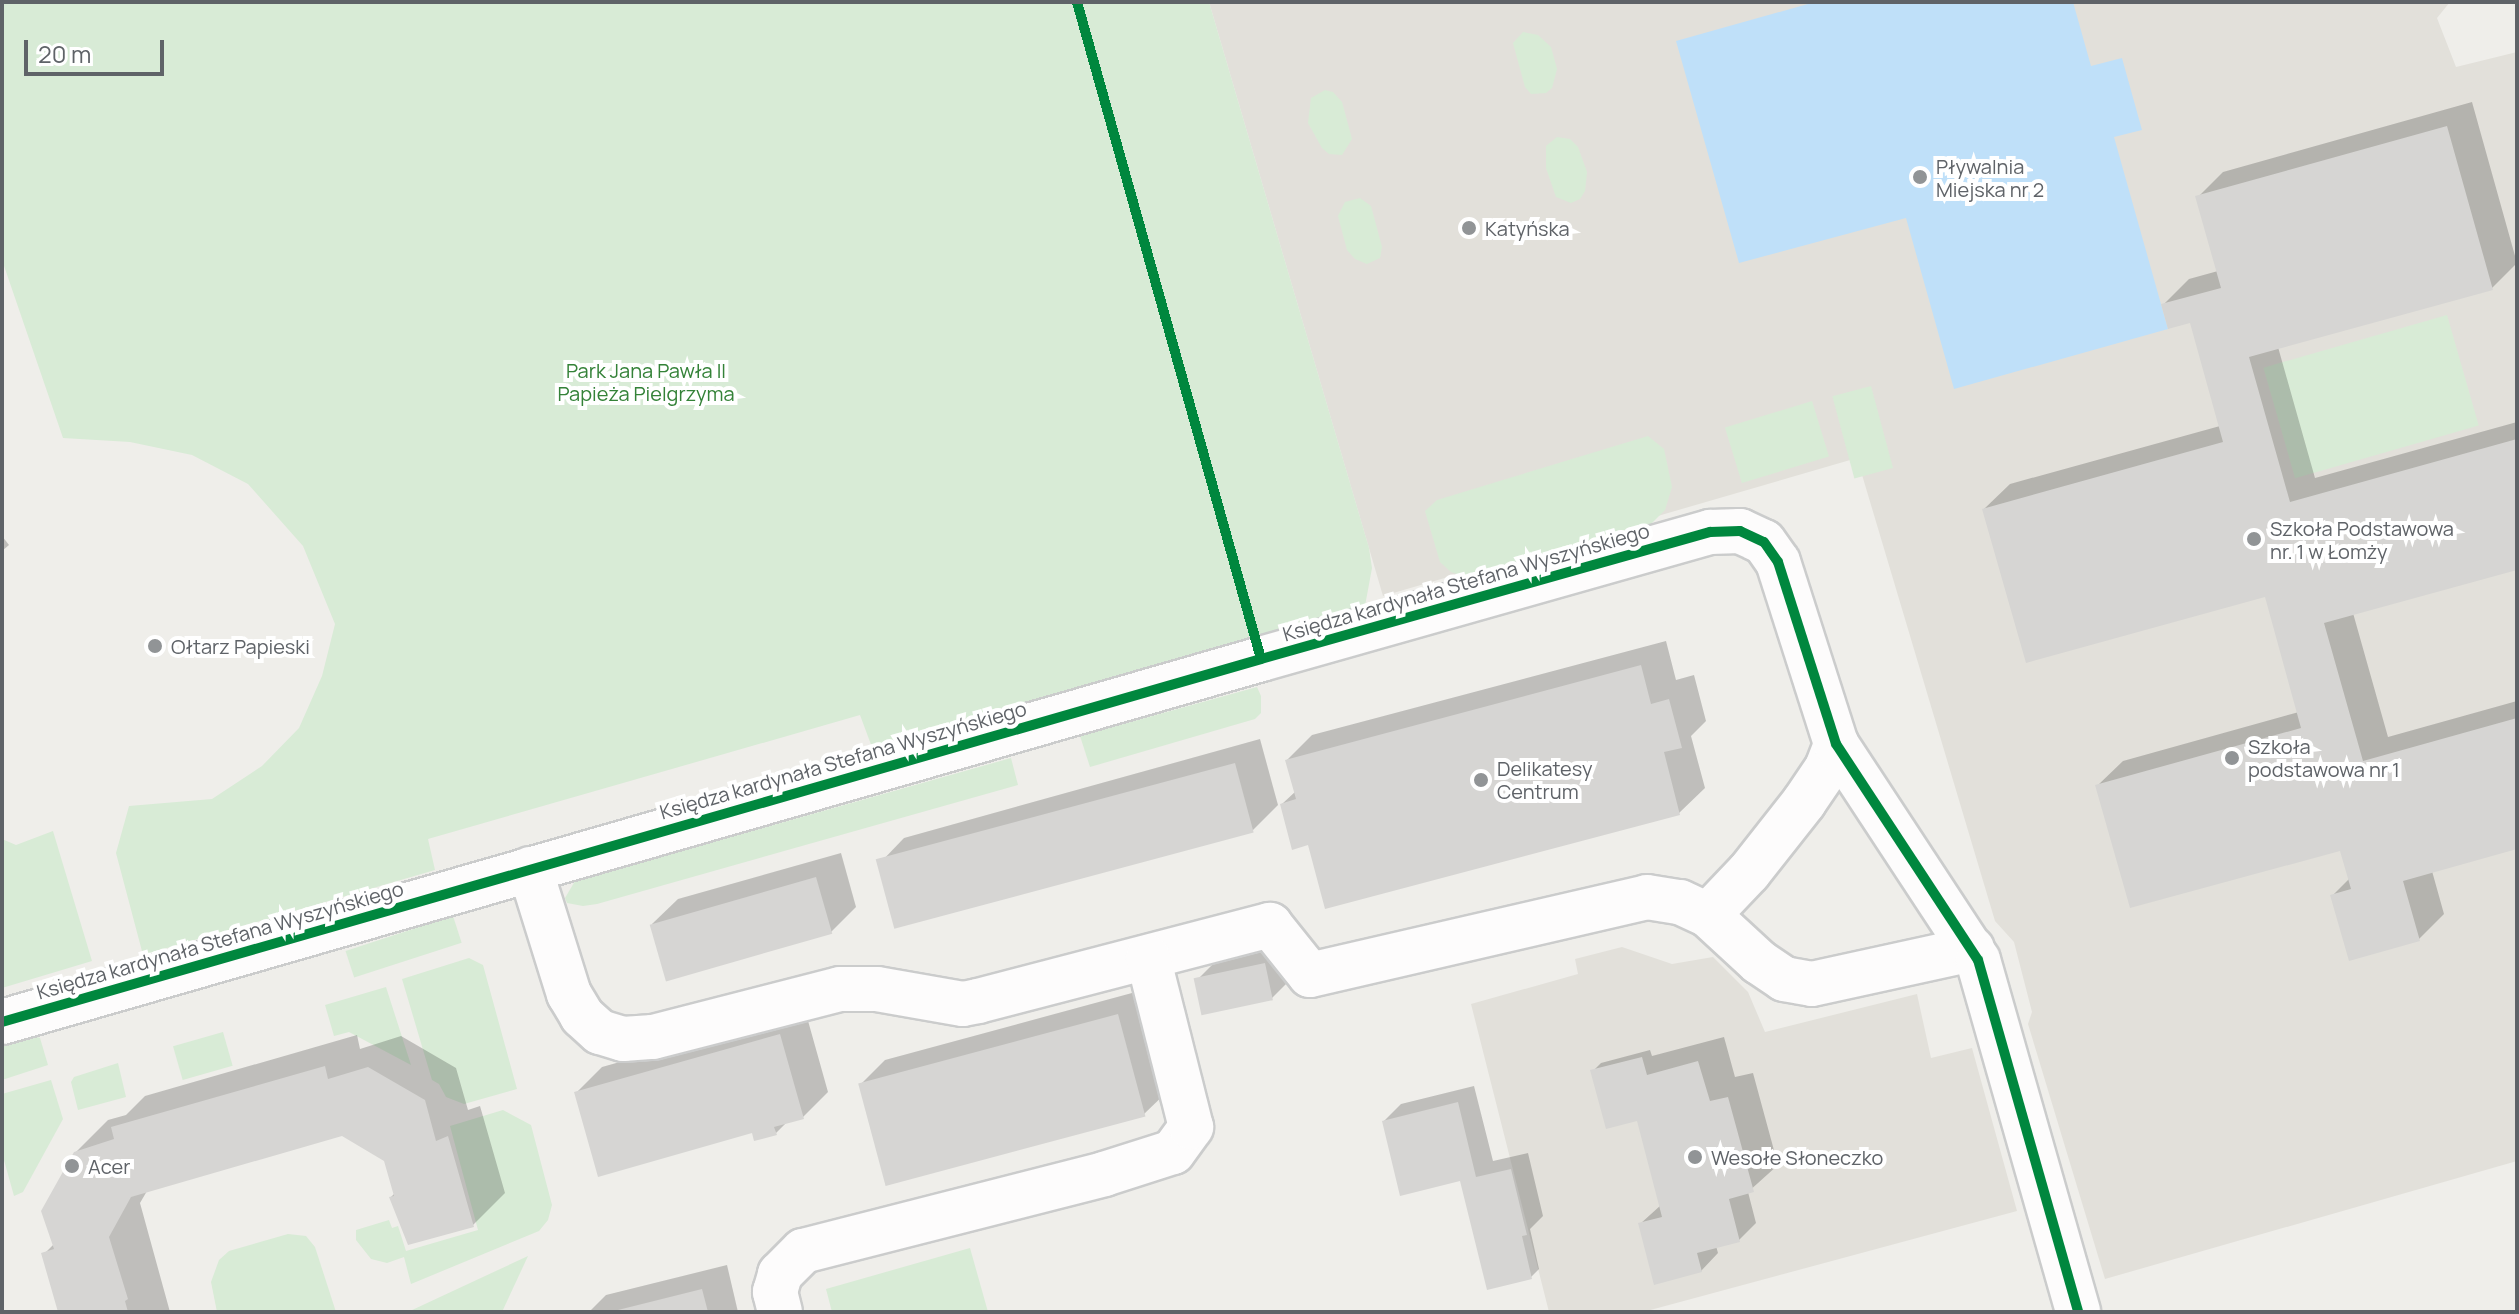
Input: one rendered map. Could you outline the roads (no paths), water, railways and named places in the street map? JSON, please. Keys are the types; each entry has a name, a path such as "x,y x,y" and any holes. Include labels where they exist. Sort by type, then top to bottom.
{"street":[{"name":"Księdza kardynała Stefana Wyszyńskiego","path":"2,1022 1710,532 1740,531 1764,542 1778,562 1836,744 1978,960 2078,1312"},
{"path":"1708,915 1749,872 1804,802 1827,768 1836,744"},
{"path":"530,869 569,994 582,1016 600,1032 623,1039 653,1037 840,989 877,989 963,1004 1270,925 1310,975 1647,897 1680,902 1708,915 1759,962 1784,979 1812,984 1972,949"},
{"path":"780,1312 775,1292 780,1274 787,1263 803,1251 1104,1174 1173,1152 1191,1127 1148,957"}],"water":[{"name":"Pływalnia Miejska nr 2","path":"1815,2 2073,2 2091,66 2122,58 2142,130 2114,137 2168,329 1954,389 1906,218 1739,263 1676,41"}],"place":[{"name":"Pływalnia Miejska nr 2","path":"1920,177"},
{"name":"Katyńska","path":"1469,228"},
{"name":"Szkoła Podstawowa nr. 1 w Łomży","path":"2254,539"},
{"name":"Ołtarz Papieski","path":"155,646"},
{"name":"Szkoła podstawowa nr 1","path":"2232,758"},
{"name":"Delikatesy Centrum","path":"1481,780"},
{"name":"Wesołe Słoneczko","path":"1695,1157"},
{"name":"Acer","path":"72,1166"}],"park label":[{"name":"Park Jana Pawła II Papieża Pielgrzyma","path":"646,382"}]}
